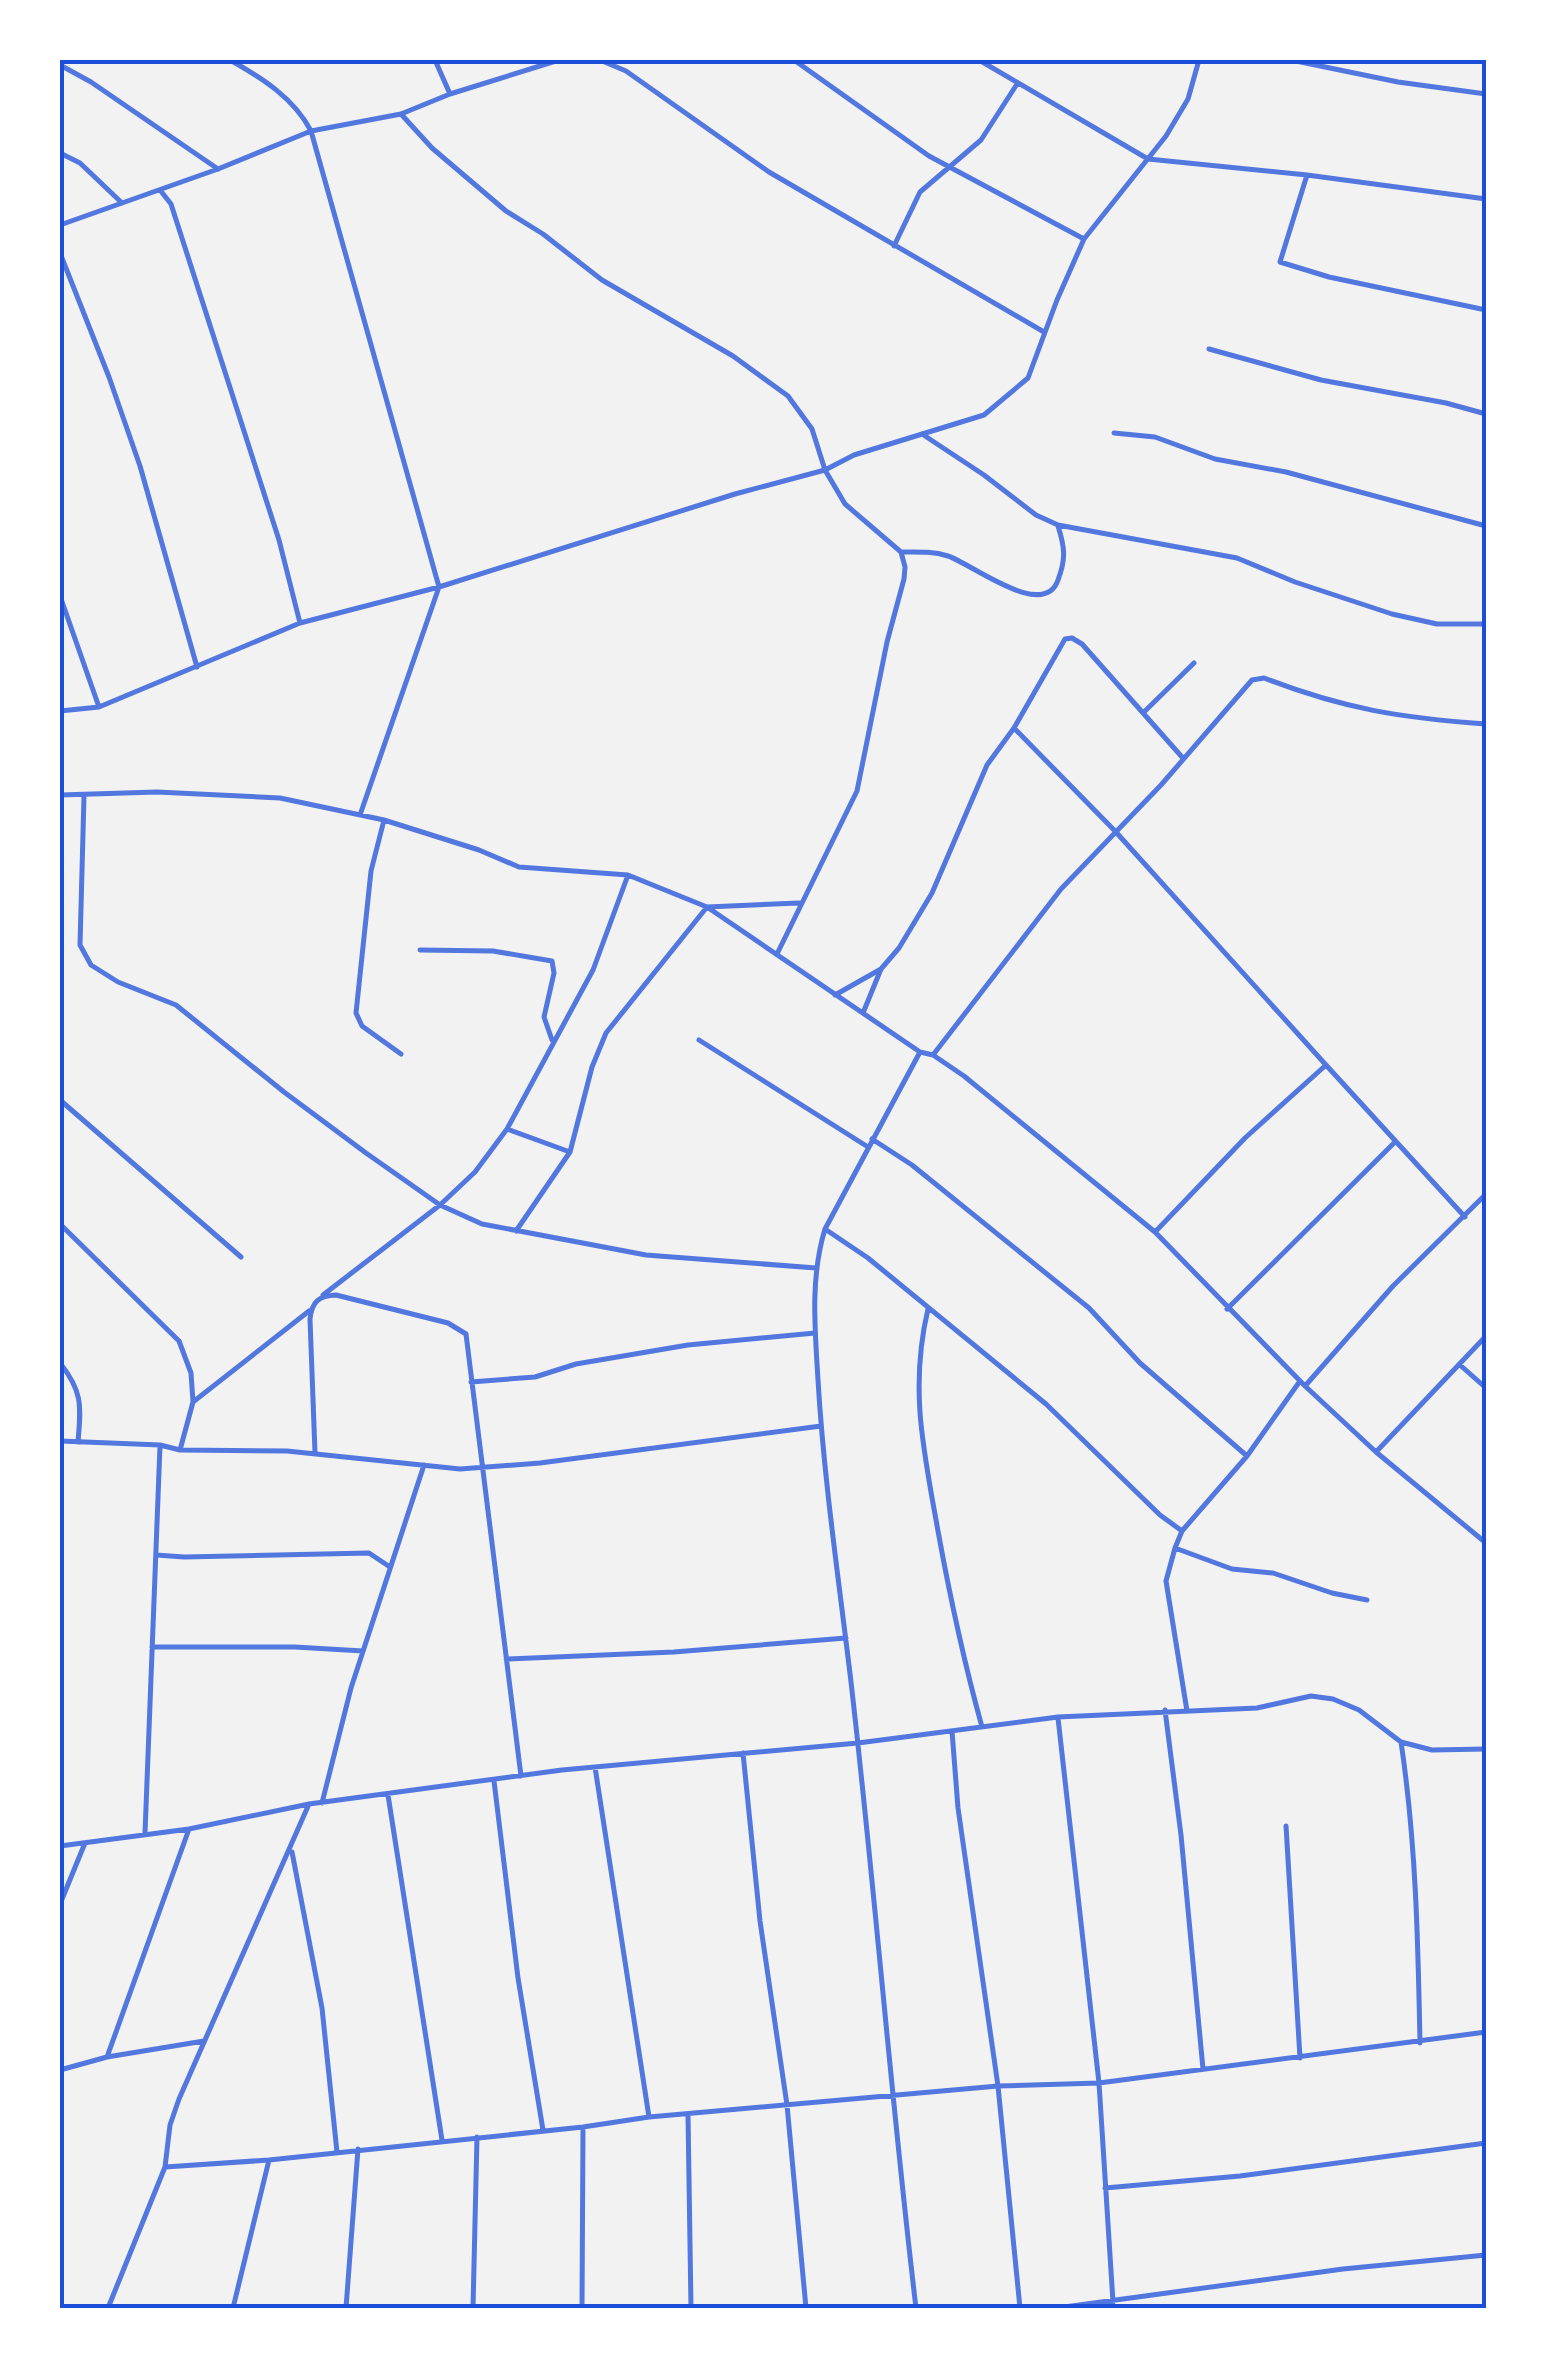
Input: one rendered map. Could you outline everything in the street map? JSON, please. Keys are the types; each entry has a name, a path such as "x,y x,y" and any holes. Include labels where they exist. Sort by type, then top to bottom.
{"street":[{"path":"230,60 298,109 311,131 439,587 360,815"},
{"path":"435,60 450,94"},
{"path":"60,226 311,131 400,114 559,60"},
{"path":"600,60 626,71 769,172 1044,332"},
{"path":"794,60 947,167 1084,239"},
{"path":"979,60 1148,159 1486,199"},
{"path":"60,711 99,707 300,623 439,587 735,494 825,470 854,456 984,414 1028,378 1084,239 1166,136 1188,99 1199,60"},
{"path":"1290,60 1398,82 1486,94"},
{"path":"60,65 218,169"},
{"path":"894,246 920,192 981,140 1017,84"},
{"path":"400,114 432,148 506,211 602,280 733,356 788,396 812,430 825,470 845,504 900,552 904,579 886,642 857,791 776,954"},
{"path":"60,154 80,164 122,204"},
{"path":"1306,175 1280,262 1329,277 1486,310"},
{"path":"160,190 171,204 280,540 300,623"},
{"path":"60,254 140,466 197,667"},
{"path":"1209,349 1321,380 1486,414"},
{"path":"1114,433 1156,437 1215,458 1286,472 1486,526"},
{"path":"922,434 1036,515 1058,524 1237,558 1392,614 1437,624 1486,624"},
{"path":"900,552 934,552 952,557 996,582 1039,596 1048,595 1055,590 1066,560 1058,524"},
{"path":"60,596 99,707"},
{"path":"862,1013 881,969 932,892 981,778 1014,728 1058,646 1069,638 1082,644 1182,757"},
{"path":"1144,712 1194,664"},
{"path":"933,1055 1061,888 1257,678 1332,704 1388,715 1486,724"},
{"path":"1014,728 1115,831 1465,1217"},
{"path":"60,795 157,792 280,798 384,820 480,850 519,867 628,875 707,906 920,1052 933,1055 964,1076 1154,1232 1302,1384 1376,1452 1486,1543"},
{"path":"84,794 80,945 90,966 118,982 176,1005 284,1092 440,1205 482,1224 646,1255 816,1268"},
{"path":"384,820 371,871 356,1012 362,1026 400,1054"},
{"path":"193,1402 440,1205 475,1172 507,1129 593,970 628,875"},
{"path":"516,1231 570,1152 592,1066 606,1033 707,906 800,903"},
{"path":"420,950 493,951 552,961 554,973 544,1018 552,1040"},
{"path":"836,995 881,969"},
{"path":"699,1040 868,1146"},
{"path":"916,2308 890,2096 858,1743 821,1426 815,1333 816,1268 824,1229 920,1052"},
{"path":"1154,1232 1245,1138 1326,1065"},
{"path":"60,1100 242,1257"},
{"path":"507,1129 570,1152"},
{"path":"872,1138 912,1165 1089,1308 1140,1363 1247,1456"},
{"path":"1227,1309 1395,1142"},
{"path":"1187,1710 1166,1580 1182,1530 1247,1456 1302,1384 1486,1194"},
{"path":"60,1224 179,1341 191,1373 193,1402 180,1450"},
{"path":"824,1229 868,1258 1046,1404 1160,1515 1182,1530"},
{"path":"322,1296 336,1294 448,1323 466,1334 520,1776"},
{"path":"311,1309 315,1454"},
{"path":"928,1309 918,1351 921,1436 958,1643 982,1727"},
{"path":"471,1382 535,1377 576,1364 688,1345 815,1333"},
{"path":"1376,1452 1486,1336"},
{"path":"60,1363 76,1383 78,1442"},
{"path":"1460,1365 1486,1388"},
{"path":"60,1441 315,1454 460,1469 540,1463 821,1426"},
{"path":"145,1833 160,1445"},
{"path":"322,1803 363,1651 424,1464"},
{"path":"1174,1548 1232,1569 1273,1573 1367,1600"},
{"path":"156,1555 184,1558 369,1552 390,1567"},
{"path":"506,1659 674,1652 846,1638"},
{"path":"152,1647 363,1651"},
{"path":"60,1846 189,1829 309,1804 595,1766 858,1743 1058,1717 1258,1708 1311,1696 1358,1710 1400,1742 1432,1750 1486,1748"},
{"path":"1165,1710 1181,1835 1202,2069"},
{"path":"1058,1717 1099,2083 1113,2302"},
{"path":"952,1731 958,1808 998,2086 1020,2308"},
{"path":"1400,1742 1412,1818 1417,1886 1420,2043"},
{"path":"744,1754 760,1921 787,2105 806,2308"},
{"path":"595,1766 649,2117"},
{"path":"494,1780 518,1978 543,2130"},
{"path":"388,1795 442,2140"},
{"path":"108,2308 164,2167 170,2126 309,1804"},
{"path":"1286,1826 1300,2058"},
{"path":"107,2057 189,1829"},
{"path":"60,1904 85,1843"},
{"path":"291,1849 322,2008 337,2152"},
{"path":"164,2167 269,2160 649,2117 998,2086 1099,2083 1486,2032"},
{"path":"60,2071 107,2057 204,2041"},
{"path":"688,2114 692,2308"},
{"path":"582,2308 583,2127"},
{"path":"473,2308 478,2137"},
{"path":"1105,2188 1260,2174 1486,2143"},
{"path":"346,2308 358,2149"},
{"path":"233,2308 269,2160"},
{"path":"1057,2308 1101,2306 1343,2269 1486,2256"}]}
